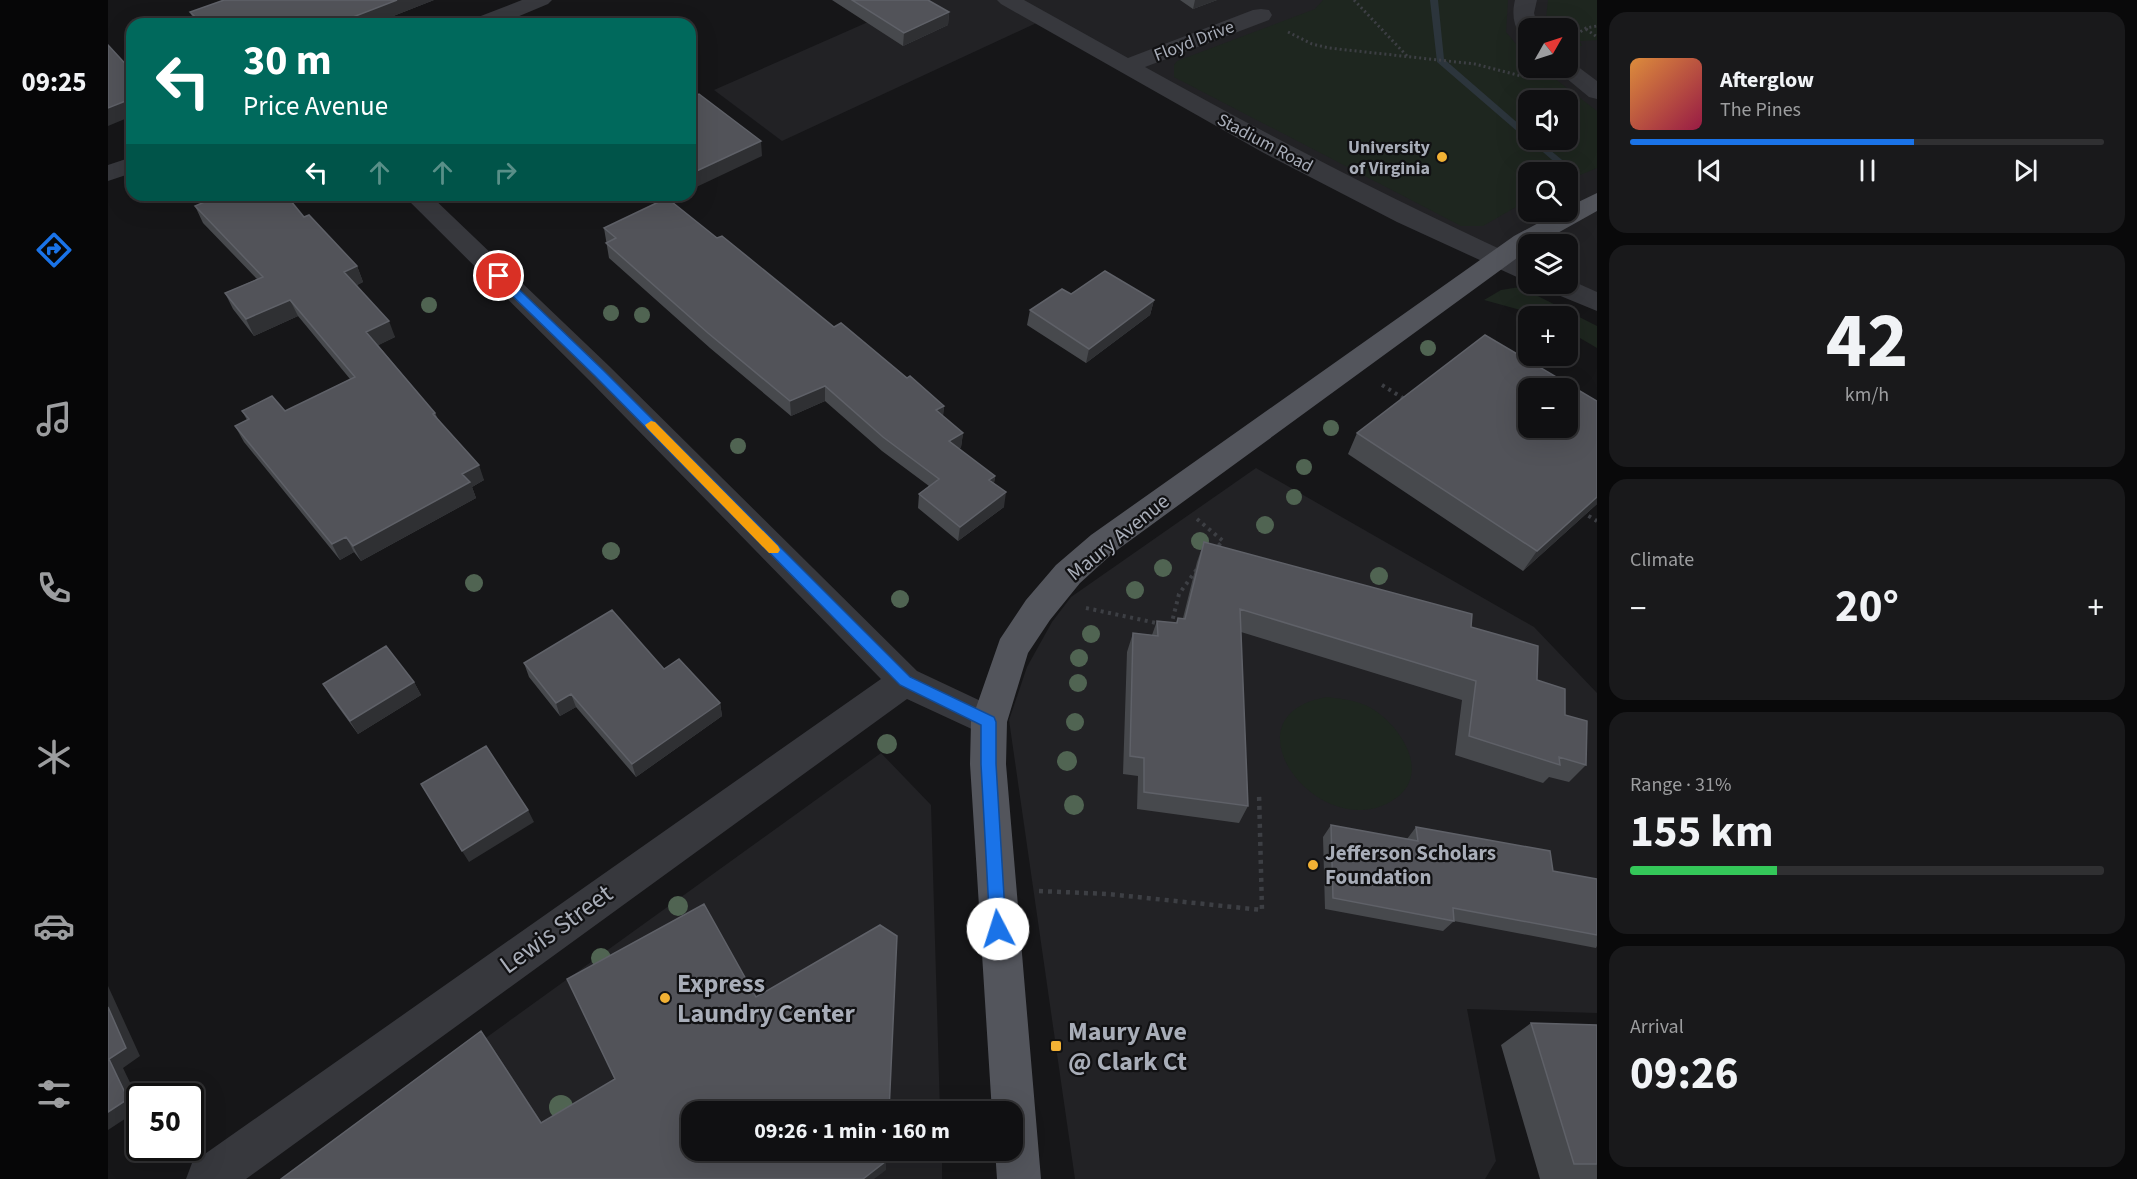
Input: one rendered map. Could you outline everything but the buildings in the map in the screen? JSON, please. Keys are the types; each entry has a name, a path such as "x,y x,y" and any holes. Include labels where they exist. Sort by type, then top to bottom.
{"main road":[{"name":"Maury Avenue","path":"1018,1179 994,875 988,764 989,722 1012,649 1038,610 1068,574 1120,531 1335,376 1515,266 1523,242 1597,201"}],"street":[{"path":"496,18 541,0"},
{"name":"Stadium Road","path":"1008,0 1271,147 1406,216 1515,266"},
{"path":"1524,18 1523,13 1526,0"},
{"name":"Floyd Drive","path":"1127,66 1261,15"},
{"path":"1570,78 1597,92"},
{"path":"108,174 126,166"},
{"path":"422,201 599,373 905,681 989,722"},
{"path":"1578,294 1597,302"},
{"name":"Lewis Street","path":"208,1179 905,681"}],"path":[{"path":"1354,0 1407,57"},
{"path":"1261,15 1312,44 1329,48 1475,64 1518,75"},
{"path":"1578,33 1586,28 1597,26"},
{"path":"1586,28 1597,37"},
{"path":"1389,389 1414,405"},
{"path":"1575,507 1597,521"},
{"path":"1189,513 1223,541 1209,556"},
{"path":"1099,611 1172,626 1179,594 1203,563"},
{"path":"1035,891 1108,894 1262,910 1259,793"}],"shaded area":[{"name":"University of Virginia","path":"918,0 1597,0 1597,303 1578,294 1578,234 1518,234 1518,266 1045,19 782,141 714,90"},
{"path":"1323,0 1508,0 1506,32 1518,46 1518,78 1554,78 1570,90 1518,90 1518,150 1578,150 1578,96 1597,111 1597,168 1578,176 1578,162 1518,162 1518,206 1483,226 1461,226 1174,77 1174,65 1177,61 1315,9"},
{"path":"1548,0 1597,0 1597,40 1580,41 1582,46 1578,46 1578,18 1546,18"},
{"path":"1518,287 1518,294 1534,294 1558,306 1518,306 1518,309 1484,300 1501,290"},
{"path":"1578,316 1597,326 1597,348 1578,337"},
{"name":"Jefferson Scholars Foundation","path":"1256,468 1534,627 1597,693 1597,1013 1467,1009 1496,1161 1485,1179 1075,1179 1009,720 1027,667 1052,622 1071,597"},
{"path":"1327,697 1366,705 1394,727 1403,740 1412,767 1410,780 1403,792 1390,802 1362,810 1334,805 1310,792 1291,772 1281,749 1282,727 1296,708"},
{"path":"881,753 931,805 940,1101 681,1101 681,1161 942,1161 942,1179 290,1179"}],"waterway":[{"path":"1434,0 1440,60 1518,127"},
{"path":"1545,150 1559,162"}],"slow traffic":[{"path":"651,425 774,550"}],"place":[{"name":"University of Virginia","path":"1442,157"},
{"name":"Jefferson Scholars Foundation","path":"1313,865"},
{"name":"Express Laundry Center","path":"665,998"},
{"name":"Maury Ave @ Clark Ct","path":"1056,1046"}],"route":[{"path":"499,276 599,373 905,681 989,722 988,764 998,929"}]}
